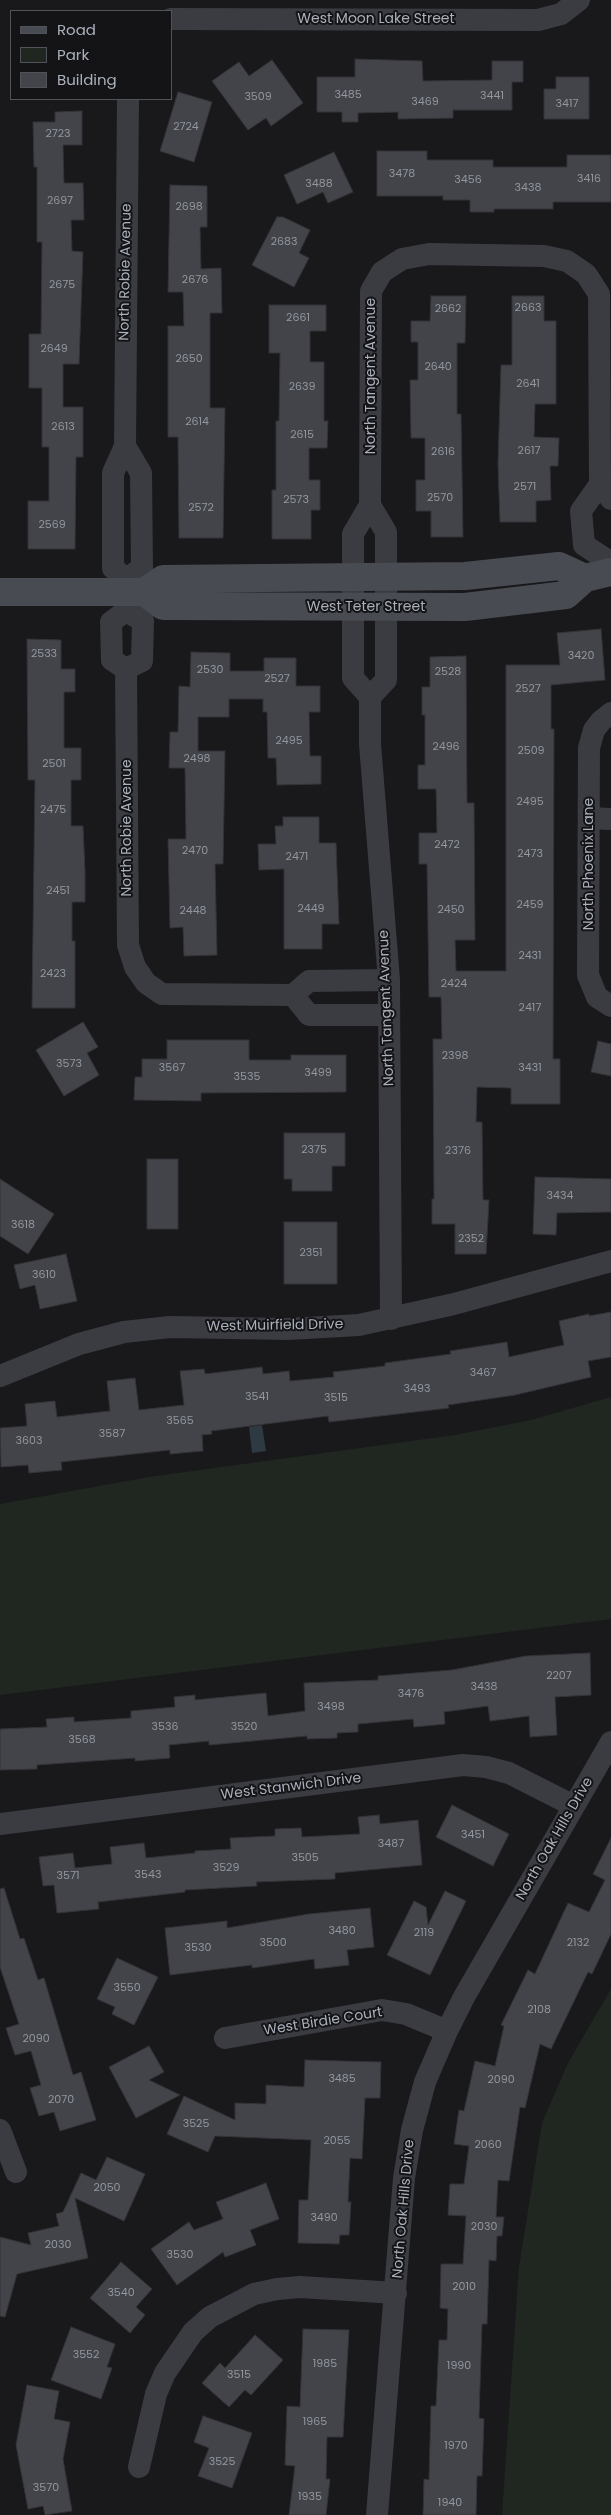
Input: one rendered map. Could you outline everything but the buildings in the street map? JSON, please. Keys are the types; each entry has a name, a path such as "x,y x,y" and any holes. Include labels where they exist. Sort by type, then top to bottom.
{"street":[{"name":"West Moon Lake Street","path":"172,19 538,20 560,14 578,1"},
{"name":"North Robie Avenue","path":"128,100 124,446 141,473 142,568 131,593 111,622 112,660 126,669 128,944 135,967 146,983 162,994 293,995"},
{"name":"North Tangent Avenue","path":"370,505 371,291 382,272 402,259 429,254 544,256 567,261 586,274 599,294 606,491"},
{"path":"604,566 584,545 582,511 606,491"},
{"path":"370,505 386,532 386,680 370,697 353,678 353,534 370,505"},
{"name":"West Teter Street","path":"131,593 163,579 466,576 559,566 604,566"},
{"name":"West Teter Street","path":"131,593 163,606 465,607 546,599 566,595 604,566"},
{"path":"0,592 131,593 143,622 142,661 126,669"},
{"name":"North Tangent Avenue","path":"370,697 370,744 389,980 391,1319"},
{"name":"North Phoenix Lane","path":"604,1001 588,975 600,818 588,748 594,730 611,713"},
{"path":"389,980 309,981 293,995 309,1015 389,1015"},
{"name":"West Muirfield Drive","path":"0,1376 79,1344 101,1337 147,1328 288,1329 359,1325 391,1319 611,1261"},
{"name":"North Oak Hills Drive","path":"377,2515 404,2178 412,2130 425,2082 447,2030 611,1742"},
{"name":"West Stanwich Drive","path":"0,1824 462,1765 486,1767 509,1773 574,1806"},
{"name":"West Birdie Court","path":"226,2038 382,2010 406,2014 447,2030"},
{"path":"0,2130 16,2172"},
{"path":"139,2467 156,2394 165,2373 193,2332 210,2317 246,2298 277,2289 300,2287 396,2293"}],"green space":[{"path":"611,1397 611,1619 0,1695 0,1504 149,1477 455,1435 531,1420"},
{"path":"611,1989 611,2515 502,2515 519,2267 542,2123 568,2063"}],"shaded area":[{"path":"262,1425 266,1451 252,1453 249,1427"}]}
